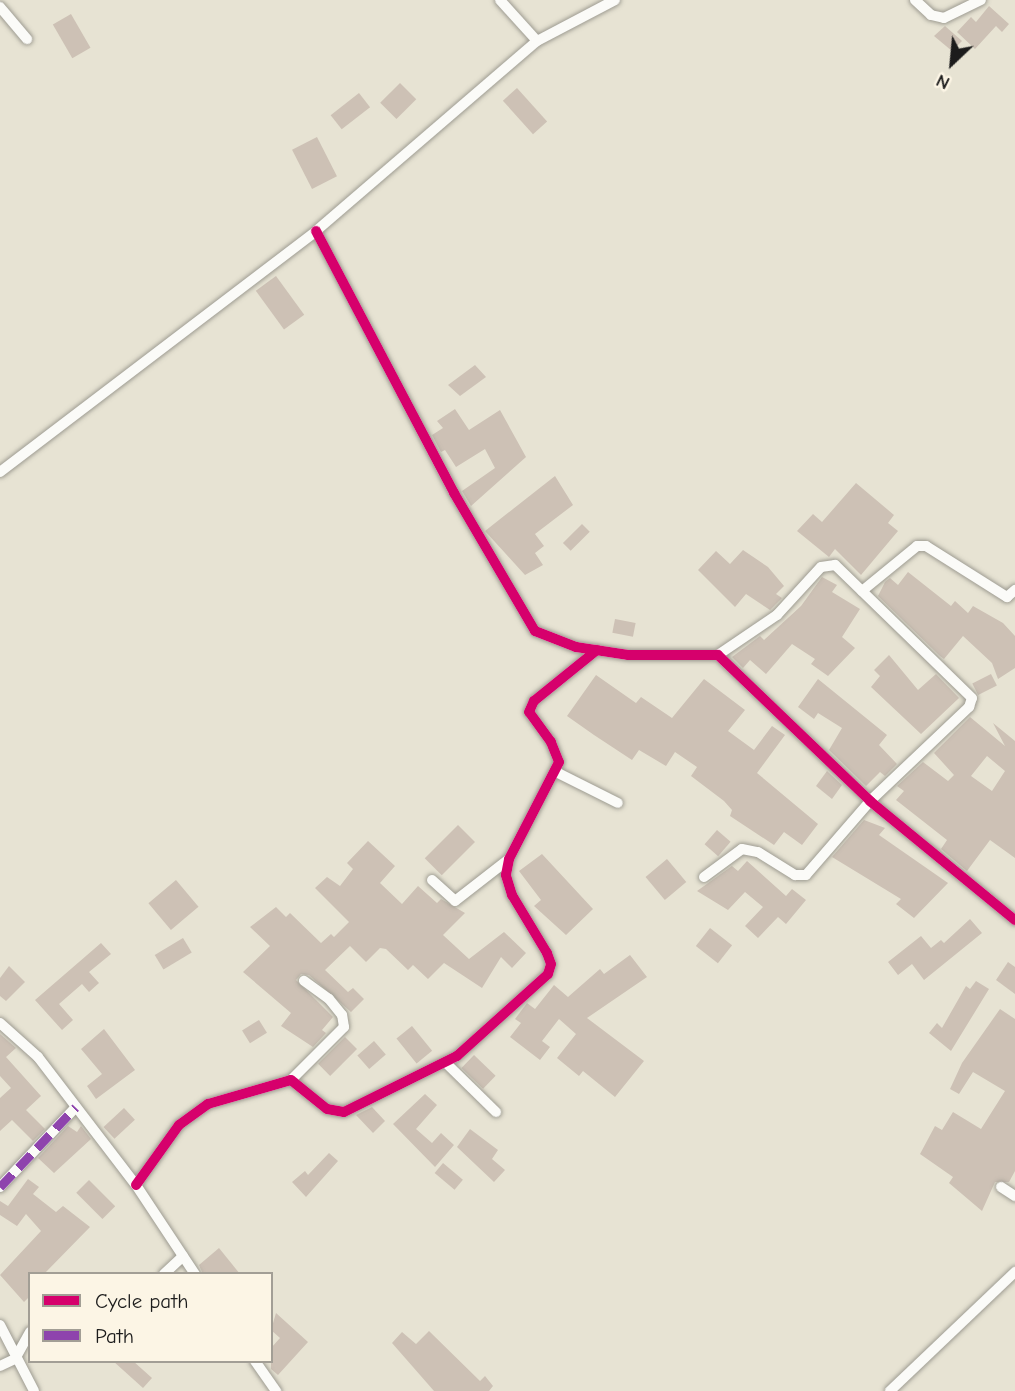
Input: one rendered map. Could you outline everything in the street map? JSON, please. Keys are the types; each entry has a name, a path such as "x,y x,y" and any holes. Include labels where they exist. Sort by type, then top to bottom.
{"street":[{"path":"500,0 537,41"},
{"path":"0,472 316,231 537,41 615,0"},
{"path":"915,0 931,15 944,18 981,0"},
{"path":"0,7 27,40"},
{"path":"316,231 524,619 548,639 628,655 718,655 777,615 821,567 839,568 972,698 969,707 870,801 806,875 795,874 758,852 742,849 704,877"},
{"path":"862,591 917,546 926,546 1007,597 1015,590"},
{"path":"432,880 455,901 509,859 556,772 558,755 529,712 530,706 597,650"},
{"path":"718,655 870,801 1015,920"},
{"path":"556,772 618,803"},
{"path":"291,1080 336,1113 446,1063 538,986 551,964 507,884 509,859"},
{"path":"136,1185 193,1112 291,1080 344,1027 342,1015 329,999 303,981"},
{"path":"0,1023 38,1056 136,1185 194,1272"},
{"path":"446,1063 496,1112"},
{"path":"0,1186 76,1107"},
{"path":"1002,1187 1015,1196"},
{"path":"166,1272 183,1256"},
{"path":"890,1391 1015,1272"},
{"path":"0,1325 15,1359 34,1391"},
{"path":"2,1365 15,1359 28,1336"},
{"path":"256,1363 276,1391"}],"building":[{"path":"989,6 1009,24 1002,32 996,26 975,49 957,32 971,17 976,22"},
{"path":"71,14 90,48 72,58 53,25"},
{"path":"945,26 962,41 952,51 934,36"},
{"path":"400,83 416,99 396,119 380,103"},
{"path":"517,88 547,121 533,134 503,101"},
{"path":"359,93 370,107 342,129 331,115"},
{"path":"317,137 337,176 312,189 292,150"},
{"path":"276,276 304,315 284,330 256,291"},
{"path":"475,365 486,377 460,396 448,385"},
{"path":"455,409 469,430 500,410 526,457 471,506 462,491 495,468 485,449 456,467 445,450 441,452 432,435 443,428 437,421"},
{"path":"555,476 573,505 535,534 544,546 535,553 543,565 525,575 485,531"},
{"path":"856,483 894,515 888,523 898,531 861,575 835,549 829,557 797,531 813,514 822,522"},
{"path":"582,524 590,532 571,551 563,543"},
{"path":"743,550 768,567 784,586 776,594 782,598 770,610 746,594 735,607 698,570 716,551 730,564"},
{"path":"908,572 951,606 955,601 968,613 973,606 1003,623 1015,636 1015,668 998,679 992,663 963,636 944,659 940,656 878,596 890,578 898,585"},
{"path":"822,577 837,585 832,592 860,609 842,637 855,648 828,676 811,664 815,659 792,644 766,674 750,660 743,668 732,657 760,636 764,640 801,606"},
{"path":"615,619 636,623 633,637 612,633"},
{"path":"889,655 918,690 936,674 959,698 921,734 871,687 880,676 874,670"},
{"path":"991,674 997,686 978,695 972,684"},
{"path":"596,675 636,703 641,697 672,718 704,679 745,710 728,731 754,750 772,726 785,735 757,773 818,824 802,845 784,832 774,845 730,816 732,810 724,801 691,776 697,767 675,752 666,766 639,750 632,760 594,735 567,716"},
{"path":"818,679 887,735 879,745 897,764 885,776 880,772 866,786 829,750 842,728 818,713 814,719 798,707"},
{"path":"970,717 1005,746 993,723 1015,741 1015,858 990,840 967,871 941,849 947,840 896,800 904,791 897,786 923,762 948,781 954,775 934,753","holes":["987,756 1005,771 992,791 971,776"]},
{"path":"827,771 842,785 832,799 816,786"},
{"path":"864,820 885,828 879,835 948,883 914,918 896,904 901,899 832,857"},
{"path":"458,825 475,842 442,875 425,858"},
{"path":"717,830 731,842 718,856 705,844"},
{"path":"368,841 395,866 380,883 402,904 418,886 437,903 441,899 465,913 443,935 469,959 504,932 526,953 512,968 501,957 482,988 444,963 428,979 413,965 408,970 386,949 380,948 366,962 350,946 325,970 348,992 353,988 364,999 351,1012 309,975 301,974 296,980 333,1017 322,1030 326,1033 313,1047 281,1026 291,1013 243,972 270,946 250,927 276,907 286,917 290,913 321,943 331,934 334,937 349,922 315,888 327,877 340,886 353,869 347,863"},
{"path":"542,854 593,909 566,935 534,906 541,900 519,871"},
{"path":"667,859 686,882 665,900 646,877"},
{"path":"747,861 786,896 792,889 806,900 786,924 778,917 758,938 745,926 763,907 745,892 728,910 697,891 732,866 738,871"},
{"path":"176,880 198,907 171,930 148,903"},
{"path":"970,919 982,933 924,980 912,964 898,975 888,962 921,936 931,948 941,940 944,943"},
{"path":"710,928 732,945 718,963 696,946"},
{"path":"183,938 192,953 163,970 155,955"},
{"path":"101,943 111,954 89,972 99,983 89,992 82,984 59,1004 73,1020 62,1030 35,1000"},
{"path":"630,955 647,977 587,1018 644,1061 615,1097 583,1071 579,1076 557,1058 576,1034 559,1019 542,1041 550,1047 540,1060 510,1037 521,1023 515,1019 527,1003 535,1009 554,985 568,997 600,969 604,974"},
{"path":"1008,962 1015,967 1015,994 996,980"},
{"path":"9,966 25,982 6,1001 0,996 0,978"},
{"path":"976,981 989,989 951,1051 929,1033 937,1023 942,1028 966,986 970,989"},
{"path":"1000,1009 1015,1019 1015,1171 1009,1182 995,1182 982,1211 949,1183 953,1177 920,1154 935,1126 942,1130 953,1112 981,1129 1005,1091 973,1072 959,1094 950,1089 962,1063"},
{"path":"259,1020 267,1033 250,1043 242,1031"},
{"path":"412,1026 432,1051 417,1063 396,1039"},
{"path":"104,1029 135,1070 96,1099 87,1086 102,1074 81,1049"},
{"path":"0,1034 16,1048 6,1057 41,1096 26,1110 45,1129 33,1141 12,1120 0,1131 0,1098 11,1088 0,1076"},
{"path":"345,1037 357,1049 330,1076 318,1064"},
{"path":"374,1041 386,1055 369,1069 357,1055"},
{"path":"474,1055 496,1076 483,1089 461,1068"},
{"path":"425,1094 437,1105 416,1129 432,1143 441,1133 454,1145 435,1167 393,1124"},
{"path":"372,1107 385,1121 373,1133 356,1115"},
{"path":"124,1108 135,1120 114,1139 104,1127"},
{"path":"68,1126 77,1132 81,1126 91,1139 54,1173 38,1158"},
{"path":"470,1129 498,1150 492,1159 505,1170 494,1182 457,1147"},
{"path":"329,1153 338,1161 306,1197 292,1182 305,1171 308,1175"},
{"path":"443,1163 463,1180 455,1190 435,1173"},
{"path":"28,1179 39,1187 33,1194 56,1212 63,1206 90,1227 46,1272 28,1272 28,1298 24,1302 0,1275 41,1231 26,1214 17,1226 0,1215 0,1201 8,1206"},
{"path":"89,1180 115,1206 102,1219 76,1193"},
{"path":"219,1248 238,1272 202,1272 199,1265"},
{"path":"276,1313 308,1342 278,1375 271,1369 273,1346 280,1338 273,1332"},
{"path":"429,1331 480,1381 485,1376 493,1386 489,1391 434,1391 392,1343 402,1332 416,1344"},
{"path":"115,1363 135,1363 152,1378 143,1388"}],"marked path":[{"path":"0,1187 76,1107"}],"cycle path":[{"path":"316,231 454,493 535,631 576,647 628,655 718,655 870,801 1015,920"},
{"path":"136,1185 179,1125 208,1104 291,1080 327,1109 344,1112 457,1056 548,974 551,964 547,953 512,895 506,875 509,859 559,762 551,742 529,712 534,701 597,650"}]}
